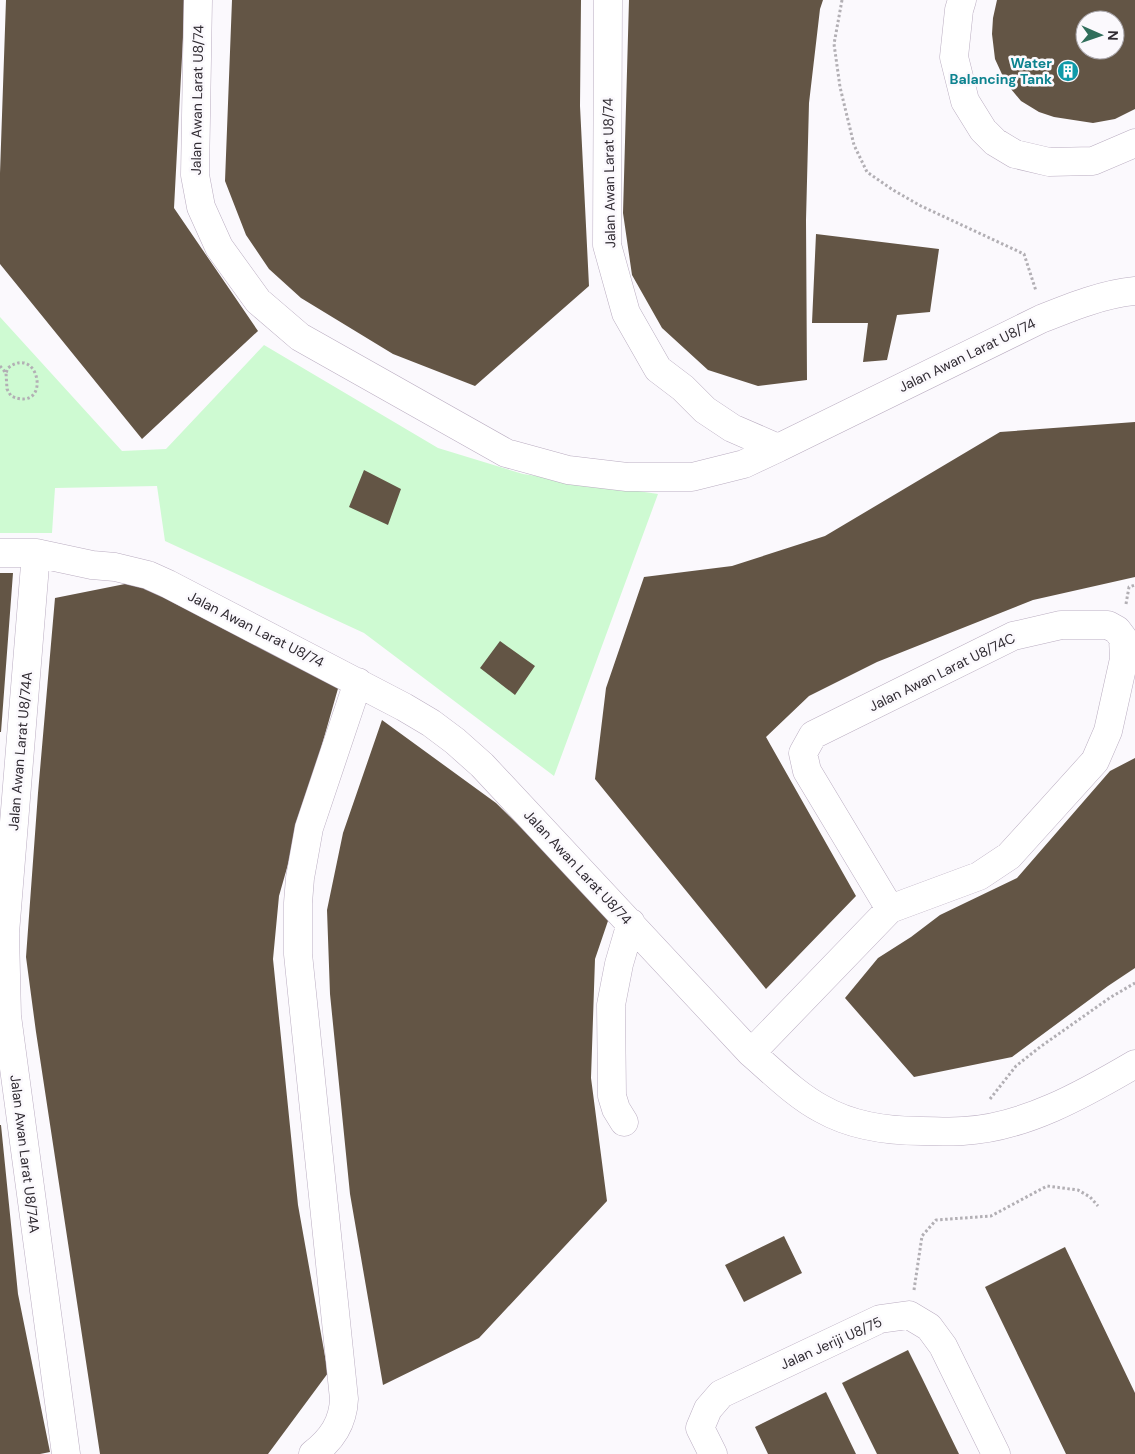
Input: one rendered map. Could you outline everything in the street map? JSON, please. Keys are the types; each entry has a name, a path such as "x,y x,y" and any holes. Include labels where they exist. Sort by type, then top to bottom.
{"street":[{"name":"Jalan Awan Larat U8/74","path":"198,0 194,175 201,207 219,247 258,302 300,337 506,452 568,470 627,477 692,477 744,464 1041,319 1075,305 1123,292 1135,292"},
{"name":"Jalan Awan Larat U8/74","path":"608,0 607,245 626,313 658,369 683,388 705,410 732,428 778,448"},
{"path":"962,0 959,10 954,57 965,101 983,130 995,142 1014,154 1049,162 1093,161 1135,143"},
{"name":"Jalan Awan Larat U8/74","path":"0,553 36,553 148,575 358,682 431,723 482,765 751,1053 781,1079 822,1109 848,1121 900,1131 964,1131 1002,1125 1045,1110 1088,1091 1135,1064"},
{"name":"Jalan Awan Larat U8/74A","path":"36,553 5,933 6,1016 66,1454"},
{"name":"Jalan Awan Larat U8/74C","path":"751,1053 890,909 979,876 1009,856 1096,761 1108,731 1124,659 1123,638 1118,630 1108,625 1061,625 1013,636 812,735 803,753 807,772 890,909"},
{"path":"312,1454 324,1445 340,1424 344,1399 298,954 298,903 303,855 309,828 358,682"},
{"path":"624,1122 616,1109 612,1096 611,1005 617,970 631,923"},
{"path":"909,1315 929,1327 943,1346 996,1454"},
{"name":"Jalan Jeriji U8/75","path":"713,1454 700,1428 708,1409 720,1394 880,1319 909,1315"}],"path":[{"path":"842,0 834,44 840,87 854,145 867,172 921,206 1024,254 1035,284 1041,319"},
{"path":"0,366 6,373 7,389 11,396 20,400 28,399 36,393 38,384 36,374 31,366 24,362 18,362 8,368 6,373"},
{"path":"964,1131 1016,1066 1103,1002 1135,983"},
{"path":"909,1315 922,1236 936,1220 991,1216 1046,1186 1078,1190 1090,1196 1098,1206"}],"green space":[{"path":"0,317 122,451 166,449 264,345 438,448 523,474 658,494 554,776 364,633 165,541 157,486 55,488 52,533 0,533"}],"building":[{"path":"6,0 185,0 174,208 258,331 142,439 0,264 0,173"},
{"path":"232,0 581,0 580,106 589,286 475,386 393,354 301,298 269,269 246,235 225,181"},
{"path":"629,0 823,0 820,9 809,103 806,220 807,380 758,386 708,370 662,328 632,275 623,213"},
{"name":"Water Balancing Tank","path":"997,0 1135,0 1135,109 1115,119 1093,123 1054,117 1039,112 1021,101 1006,83 995,59 992,34"},
{"path":"816,234 939,249 930,312 897,315 887,360 863,362 868,323 812,323"},
{"path":"1135,422 1135,577 1033,600 877,662 809,696 766,737 856,896 766,989 595,779 606,688 644,577 732,566 825,536 1000,432"},
{"path":"364,470 401,489 388,525 349,507"},
{"path":"0,573 13,573 1,732 0,732"},
{"path":"130,583 190,605 339,685 279,896 273,959 298,1205 328,1373 268,1454 100,1454 26,957 55,598"},
{"path":"500,641 535,666 515,695 480,668"},
{"path":"382,720 496,803 610,915 595,959 591,1078 607,1201 479,1338 383,1385 350,1194 330,994 327,910 343,833"},
{"path":"1135,758 1135,968 1012,1057 914,1077 845,998 878,958 911,937 940,915 1017,878 1110,771"},
{"path":"0,1125 18,1294 50,1452 40,1454 0,1454"},
{"path":"784,1236 802,1273 744,1302 725,1265"},
{"path":"1065,1247 1135,1393 1135,1454 1066,1454 985,1287"},
{"path":"908,1350 959,1454 877,1454 842,1383"},
{"path":"826,1392 856,1454 768,1454 755,1427"}],"place":[{"name":"Water Balancing Tank","path":"1068,71"}]}
